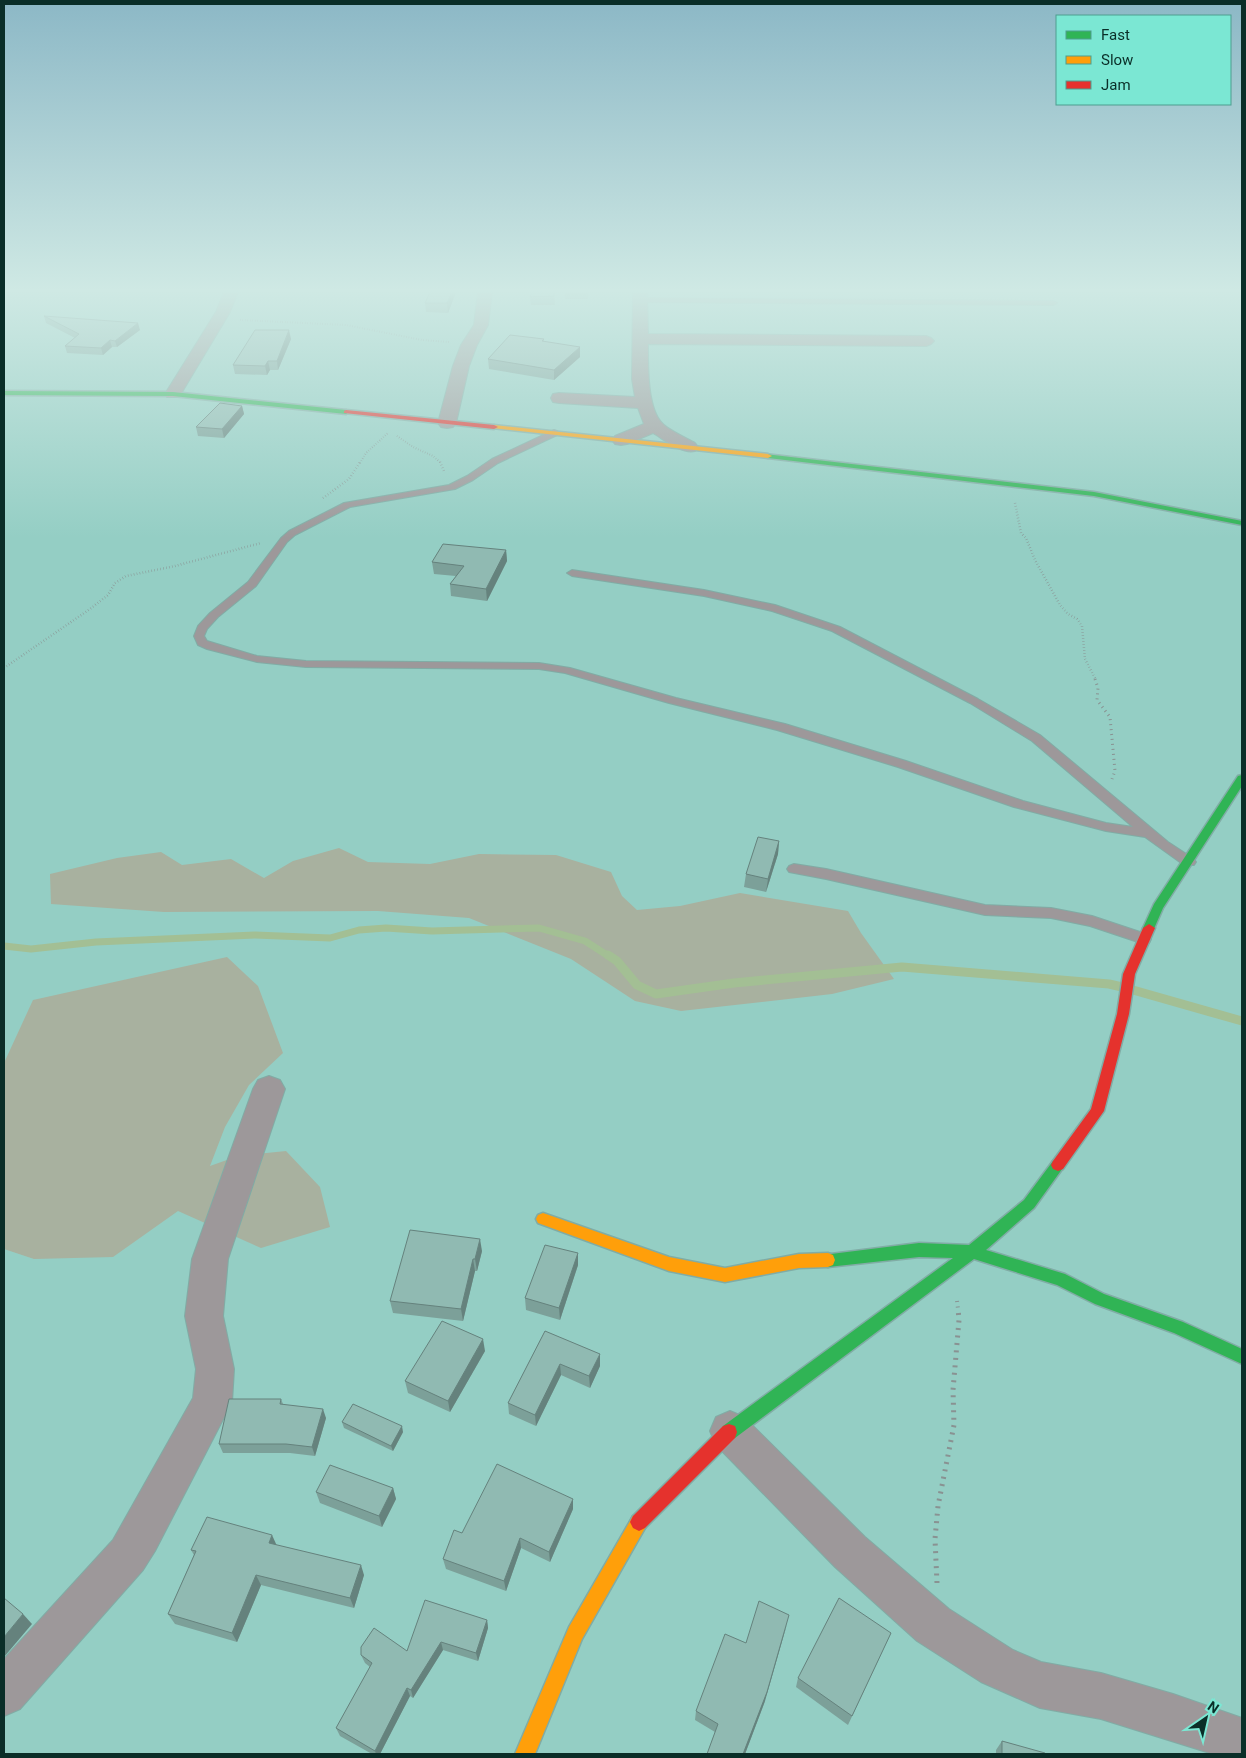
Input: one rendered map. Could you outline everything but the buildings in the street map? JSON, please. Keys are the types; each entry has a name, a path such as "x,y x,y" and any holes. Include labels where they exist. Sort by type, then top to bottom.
{"street":[{"path":"173,394 185,374"},
{"path":"447,423 459,374"},
{"path":"640,374 644,403 654,426 689,447"},
{"path":"4,393 173,394 689,447 1136,501 1242,523"},
{"path":"559,398 644,403"},
{"path":"621,440 654,426"},
{"path":"525,1754 575,1633 638,1523 730,1431 972,1252 1029,1204 1097,1111 1123,1014 1129,974 1144,939 1158,907 1242,778"},
{"path":"4,1693 128,1555 212,1402 215,1368 204,1316 210,1260 269,1089"},
{"path":"543,1219 669,1264 725,1275 799,1261 858,1258 919,1250 972,1252 1060,1279 1100,1299 1178,1327 1242,1357"},
{"path":"730,1431 850,1552 933,1626 997,1666 1040,1686 1102,1696 1173,1717 1242,1741"}],"lane":[{"path":"554,433 496,460 470,478 452,487 361,501 347,505 313,522 288,537 252,584 214,615 202,628 199,636 202,643 250,657 290,663 539,666 566,670 673,701 781,727 896,762 1019,804 1106,827 1148,833"},
{"path":"572,573 704,593 775,608 836,629 974,701 1036,738 1148,833 1189,862"},
{"path":"794,869 853,880 985,910 1051,913 1092,921 1144,939"}],"path":[{"path":"362,414 414,448 436,456 442,464 445,476 452,487"},
{"path":"313,522 320,501 328,492 349,478 366,453 390,431"},
{"path":"988,482 1007,490 1011,494 1021,532 1026,538 1048,586 1060,605 1077,618 1082,626 1085,659 1098,688 1097,700 1110,717 1115,771 1105,796"},
{"path":"4,668 90,609 108,595 115,583 126,576 175,566 288,537"},
{"path":"933,1626 937,1591 935,1539 938,1506 954,1425 953,1390 959,1320 951,1267"}],"green space":[{"path":"339,848 368,862 430,864 479,854 556,855 611,872 622,896 637,910 680,906 740,893 848,911 861,933 894,979 832,994 681,1011 635,1001 571,959 469,918 378,911 164,912 51,904 50,874 117,858 161,852 182,865 231,859 264,878 293,861"},
{"path":"227,957 258,986 283,1053 249,1085 225,1127 210,1166 238,1156 286,1151 320,1187 330,1227 261,1248 178,1211 113,1257 34,1259 4,1249 4,1063 33,1000"}],"waterway":[{"path":"4,946 31,949 96,942 255,935 330,938 359,930 386,928 432,931 539,928 585,941 610,957"},
{"path":"608,955 617,961 637,985 656,994 734,983 902,967 1109,984 1122,987"},
{"path":"1133,990 1242,1021"}],"traffic: fast":[{"path":"4,393 173,394 346,412"},
{"path":"768,456 1094,494 1242,523"},
{"path":"1149,928 1158,907 1242,778"},
{"path":"729,1432 972,1252 1029,1204 1058,1165"},
{"path":"828,1260 919,1250 972,1252 1060,1279 1100,1299 1178,1327 1242,1357"}],"traffic: slow":[{"path":"494,427 768,456"},
{"path":"543,1219 669,1264 725,1275 799,1261 828,1260"},
{"path":"525,1754 575,1633 639,1522"}],"traffic: jam":[{"path":"346,412 494,427"},
{"path":"1058,1165 1097,1111 1123,1014 1129,974 1149,928"},
{"path":"639,1522 729,1432"}]}
